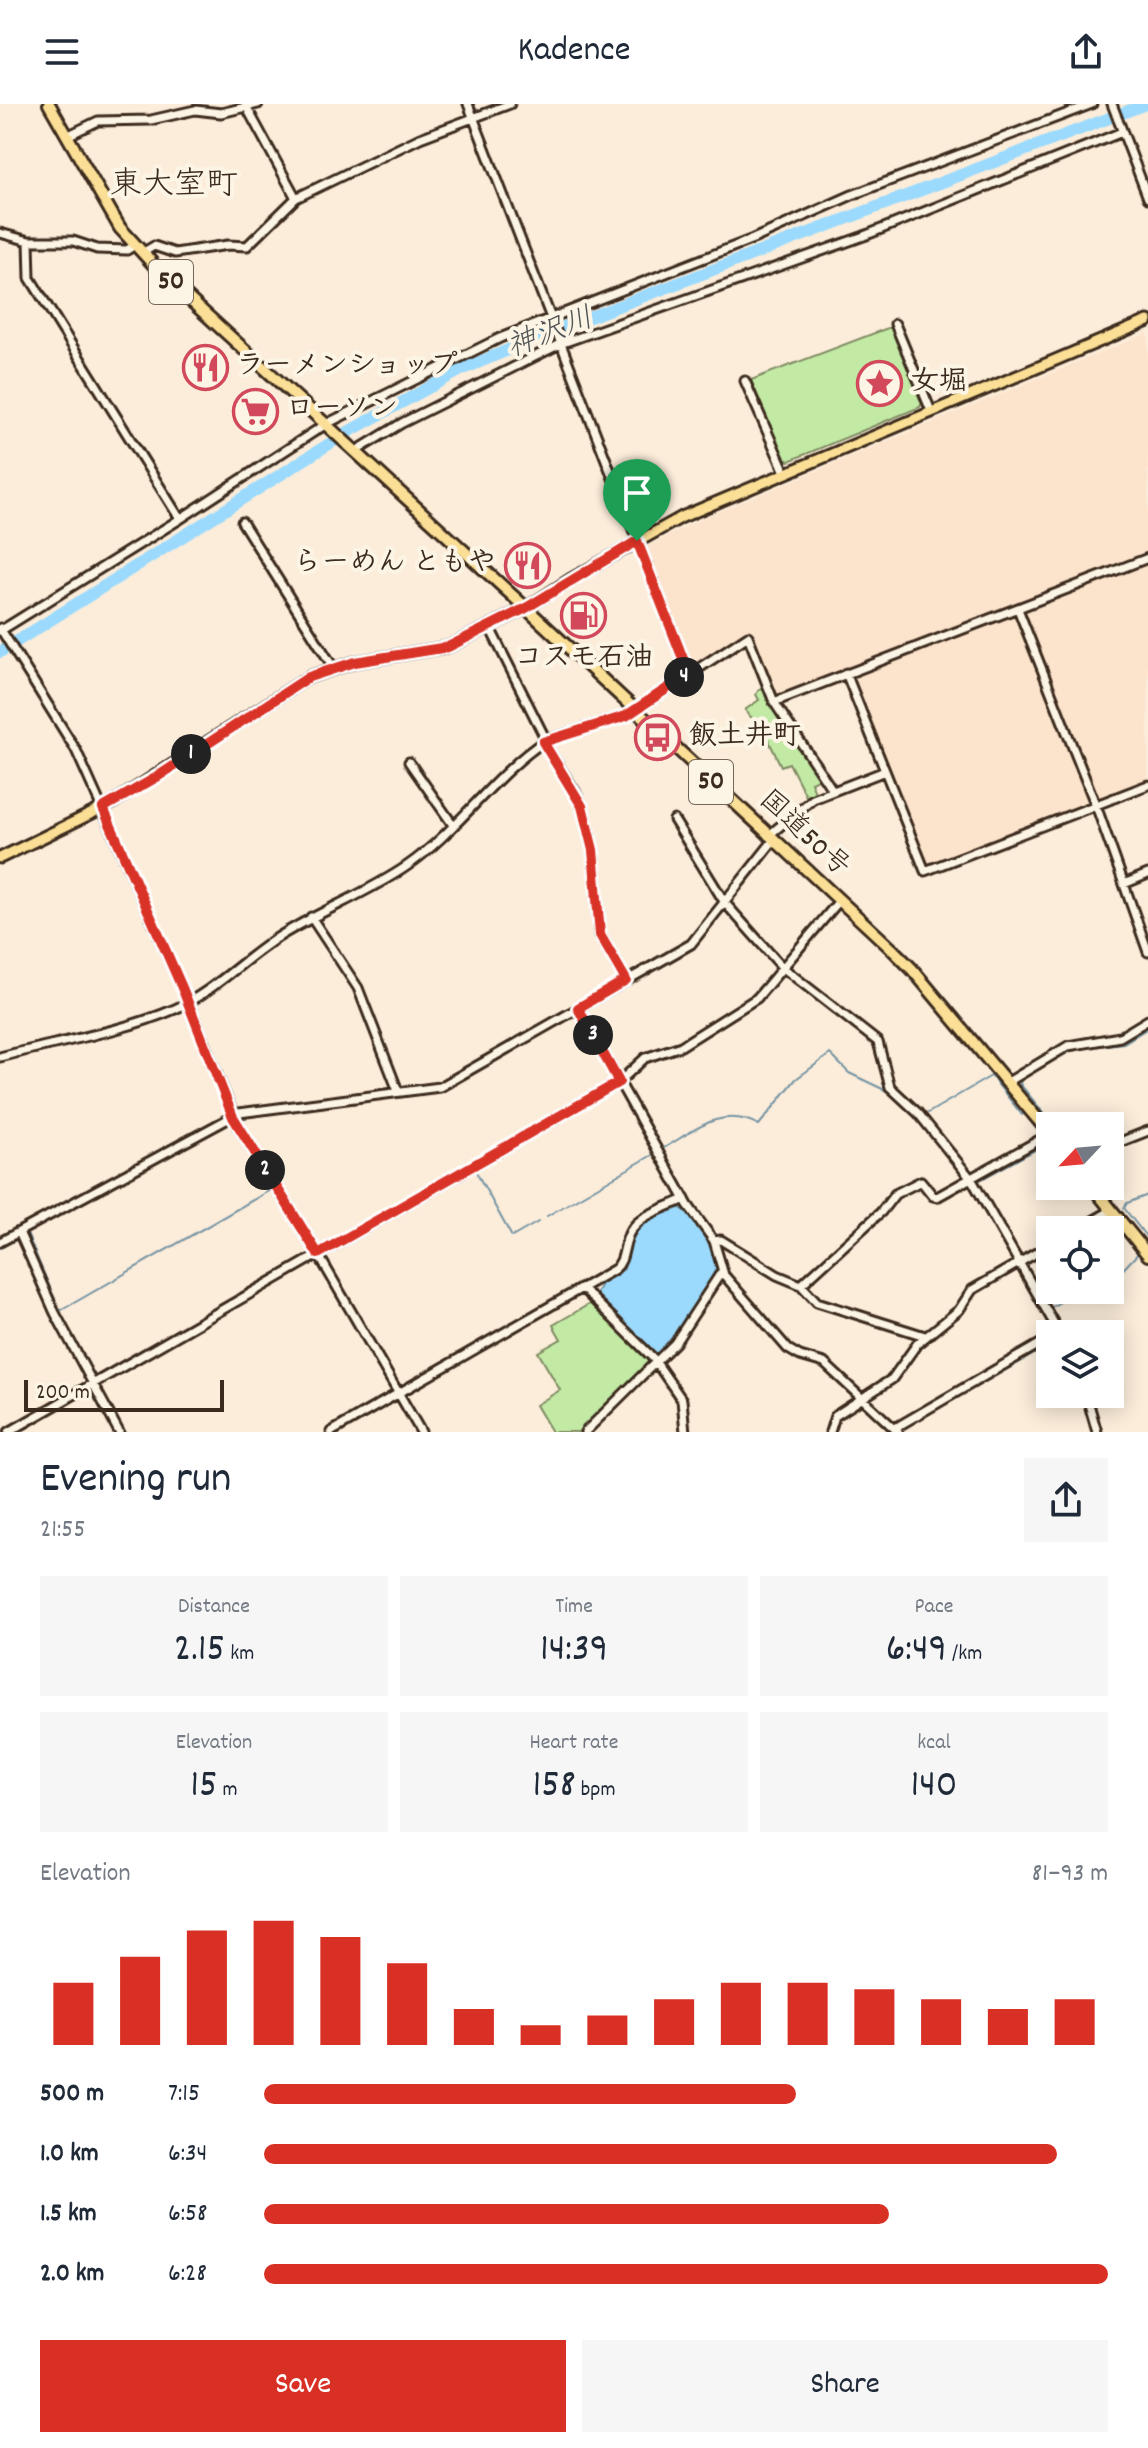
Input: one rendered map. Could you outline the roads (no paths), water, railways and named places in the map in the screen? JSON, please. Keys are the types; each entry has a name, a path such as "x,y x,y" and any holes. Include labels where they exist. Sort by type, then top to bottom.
{"highway":[{"name":"国道50号","path":"49,104 108,209 138,249 164,276 526,608 912,969 1036,1117"},
{"path":"1104,1200 1148,1255"}],"main road":[{"path":"0,858 103,808 157,777 309,677 333,667 448,647 526,608 682,517 1148,321"}],"street":[{"path":"67,136 98,121 151,120 195,110 221,113 258,104"},
{"path":"468,104 689,674"},
{"path":"0,233 29,241 66,240 97,249 127,250 154,246 175,253 228,245 247,246 296,198 420,138 510,104"},
{"path":"421,1432 318,1254 233,1117 188,1002 76,750 2,631 329,427 500,338 753,239 852,195 1092,104"},
{"path":"1112,104 1148,198"},
{"path":"247,108 296,198"},
{"path":"354,450 559,343 854,240 1121,130"},
{"path":"29,241 30,278 180,519"},
{"path":"895,324 931,411"},
{"path":"745,381 785,472"},
{"path":"242,522 333,667"},
{"path":"774,702 1148,558"},
{"path":"1018,609 1148,952"},
{"path":"490,628 544,741 582,806 593,850 600,935 626,980"},
{"path":"0,1057 150,1018 188,1002 255,952 311,917 408,866 441,838 496,781 544,741 626,716 748,636 774,702 833,791"},
{"path":"846,673 925,871 1148,785"},
{"path":"409,762 453,825"},
{"path":"0,1242 233,1117 256,1109 440,1087 691,944 725,903 771,838 813,799 885,771"},
{"path":"674,820 725,903 782,967 878,1042 890,1087 918,1113 972,1180 1052,1320"},
{"path":"1124,884 1148,874"},
{"path":"9,1432 619,1082 645,1058 681,1046 757,998 839,901"},
{"path":"311,917 358,988 398,1091"},
{"path":"578,1008 685,1199 714,1241 722,1271 788,1349 824,1363 897,1430 1036,1346"},
{"path":"1008,1082 1068,1046 1120,1037 1148,1020"},
{"path":"1124,1140 1148,1131"},
{"path":"801,1285 881,1212 900,1190 921,1181 937,1197 1036,1142"},
{"path":"331,1432 620,1265 627,1238 635,1223 685,1199"},
{"path":"1102,1216 1112,1210"},
{"path":"19,1232 55,1313 119,1432"},
{"path":"714,1241 721,1240 777,1275 801,1285 817,1302 925,1336"},
{"path":"830,1432 835,1416 892,1379 905,1357 925,1336 959,1310 972,1290 1036,1252"},
{"path":"585,1432 682,1334 722,1271"},
{"path":"583,1289 656,1362 682,1400 685,1432"},
{"path":"1090,1408 1097,1432"}],"water":[{"path":"676,1206 697,1223 717,1265 692,1314 657,1356 595,1295 602,1282 624,1269 639,1228"}],"waterway":[{"name":"神沢川","path":"0,652 348,432 461,370 548,333 1146,104"},
{"path":"1043,1112 1020,1084 1021,1080 1074,1049 1124,1043 1148,1028"},
{"path":"664,1148 709,1122 721,1119 746,1120 759,1125 796,1079 830,1054 849,1073 891,1093"},
{"path":"928,1113 991,1076 1022,1115 1025,1113"},
{"path":"1021,1257 978,1181 1036,1149"},
{"path":"547,1216 654,1154"},
{"path":"321,1247 469,1163"},
{"path":"475,1170 512,1237 538,1222"},
{"path":"27,1234 60,1311 272,1189 312,1252"},
{"path":"1148,1195 1127,1203 1124,1208 1148,1239"},
{"path":"0,1248 16,1240"},
{"path":"1124,1268 1141,1250"},
{"path":"1050,1308 1057,1304"},
{"path":"1045,1311 1043,1314 1047,1320"},
{"path":"899,1431 1036,1353"}],"place":[{"name":"ラーメンショップ","path":"205,368"},
{"name":"女堀","path":"880,384"},
{"name":"ローソン","path":"255,411"},
{"name":"らーめん ともや","path":"527,565"},
{"name":"コスモ石油","path":"584,616"},
{"name":"飯土井町","path":"658,738"}],"district":[{"name":"東大室町","path":"174,187"}]}
